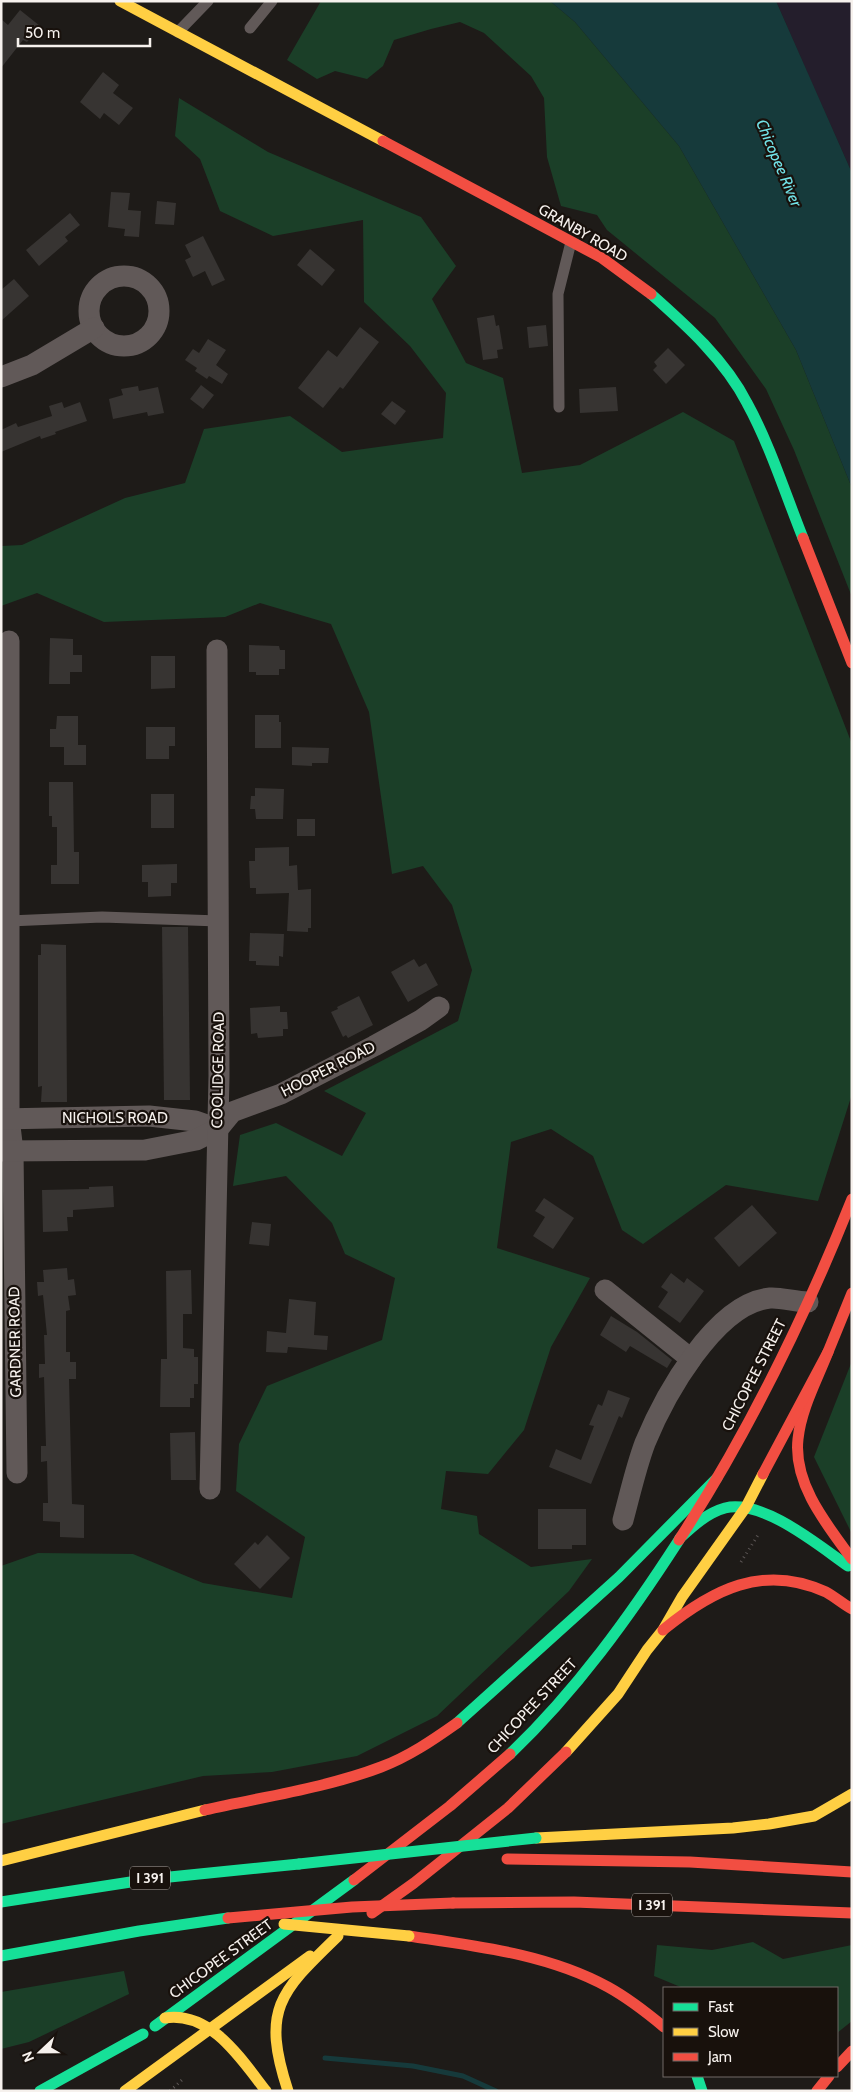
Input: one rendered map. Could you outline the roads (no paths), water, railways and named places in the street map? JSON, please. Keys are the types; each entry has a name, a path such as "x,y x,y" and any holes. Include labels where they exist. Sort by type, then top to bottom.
{"main road":[{"name":"GRANBY ROAD","path":"120,1 602,258 665,306 701,340 746,402 762,434 852,663"},
{"name":"CHICOPEE STREET","path":"74,2086 335,1895 429,1823 498,1764 549,1714 586,1672 641,1598 717,1478 808,1302 852,1199"},
{"path":"852,1293 800,1427 797,1450 803,1477 816,1508 852,1559"},
{"path":"125,2091 414,1883 485,1827 530,1788 597,1719 618,1694 647,1650 663,1630 682,1597 746,1507 828,1352"},
{"path":"1,1861 168,1818 353,1777 376,1770 416,1752 447,1731 490,1696 629,1568 717,1478"},
{"path":"680,1538 704,1518 732,1507 746,1507 770,1516 804,1534 852,1568"},
{"path":"663,1630 699,1601 733,1586 760,1579 778,1579 811,1586 826,1592 852,1609"},
{"path":"299,1864 536,1838 733,1828 800,1820 826,1811 852,1794"},
{"name":"I 391","path":"1,1902 86,1886 185,1873 299,1864 461,1858"},
{"path":"503,1859 690,1862 852,1872"},
{"name":"I 391","path":"1,1956 62,1944 228,1918 352,1906 453,1902 574,1902 852,1913"},
{"path":"228,1918 409,1936 494,1948 545,1961 615,1992 634,2003 663,2026"},
{"path":"288,2091 276,2055 274,2041 280,2005 286,1990 296,1977 338,1936"},
{"path":"1,1964 62,1944"},
{"path":"165,2018 186,2017 209,2029 226,2044 266,2091"},
{"path":"40,2091 143,2034"},
{"path":"838,2066 852,2052"},
{"path":"697,2077 702,2091"},
{"path":"817,2091 828,2077"}],"street":[{"path":"1,377 32,364 94,328"},
{"name":"GARDNER ROAD","path":"9,641 9,921 5,1118 17,1473"},
{"name":"COOLIDGE ROAD","path":"210,1489 218,1129 217,650"},
{"name":"HOOPER ROAD","path":"218,1129 232,1112 281,1094 421,1020 439,1007"},
{"name":"NICHOLS ROAD","path":"5,1118 149,1116 195,1121 218,1129"},
{"name":"NICHOLS ROAD","path":"7,1151 145,1150 196,1140 218,1129"},
{"path":"605,1290 691,1359"},
{"path":"623,1520 645,1443 691,1359 724,1319 749,1305 770,1298 808,1302"}],"lane":[{"path":"178,32 208,1"},
{"path":"250,28 272,1"},
{"path":"559,407 558,294 571,242"},
{"path":"9,921 102,917 219,921"}],"water":[{"name":"Chicopee River","path":"550,1 776,1 852,173 852,488 796,350 679,146 575,22"}],"waterway":[{"path":"325,2058 413,2066 463,2076 496,2091"}]}
